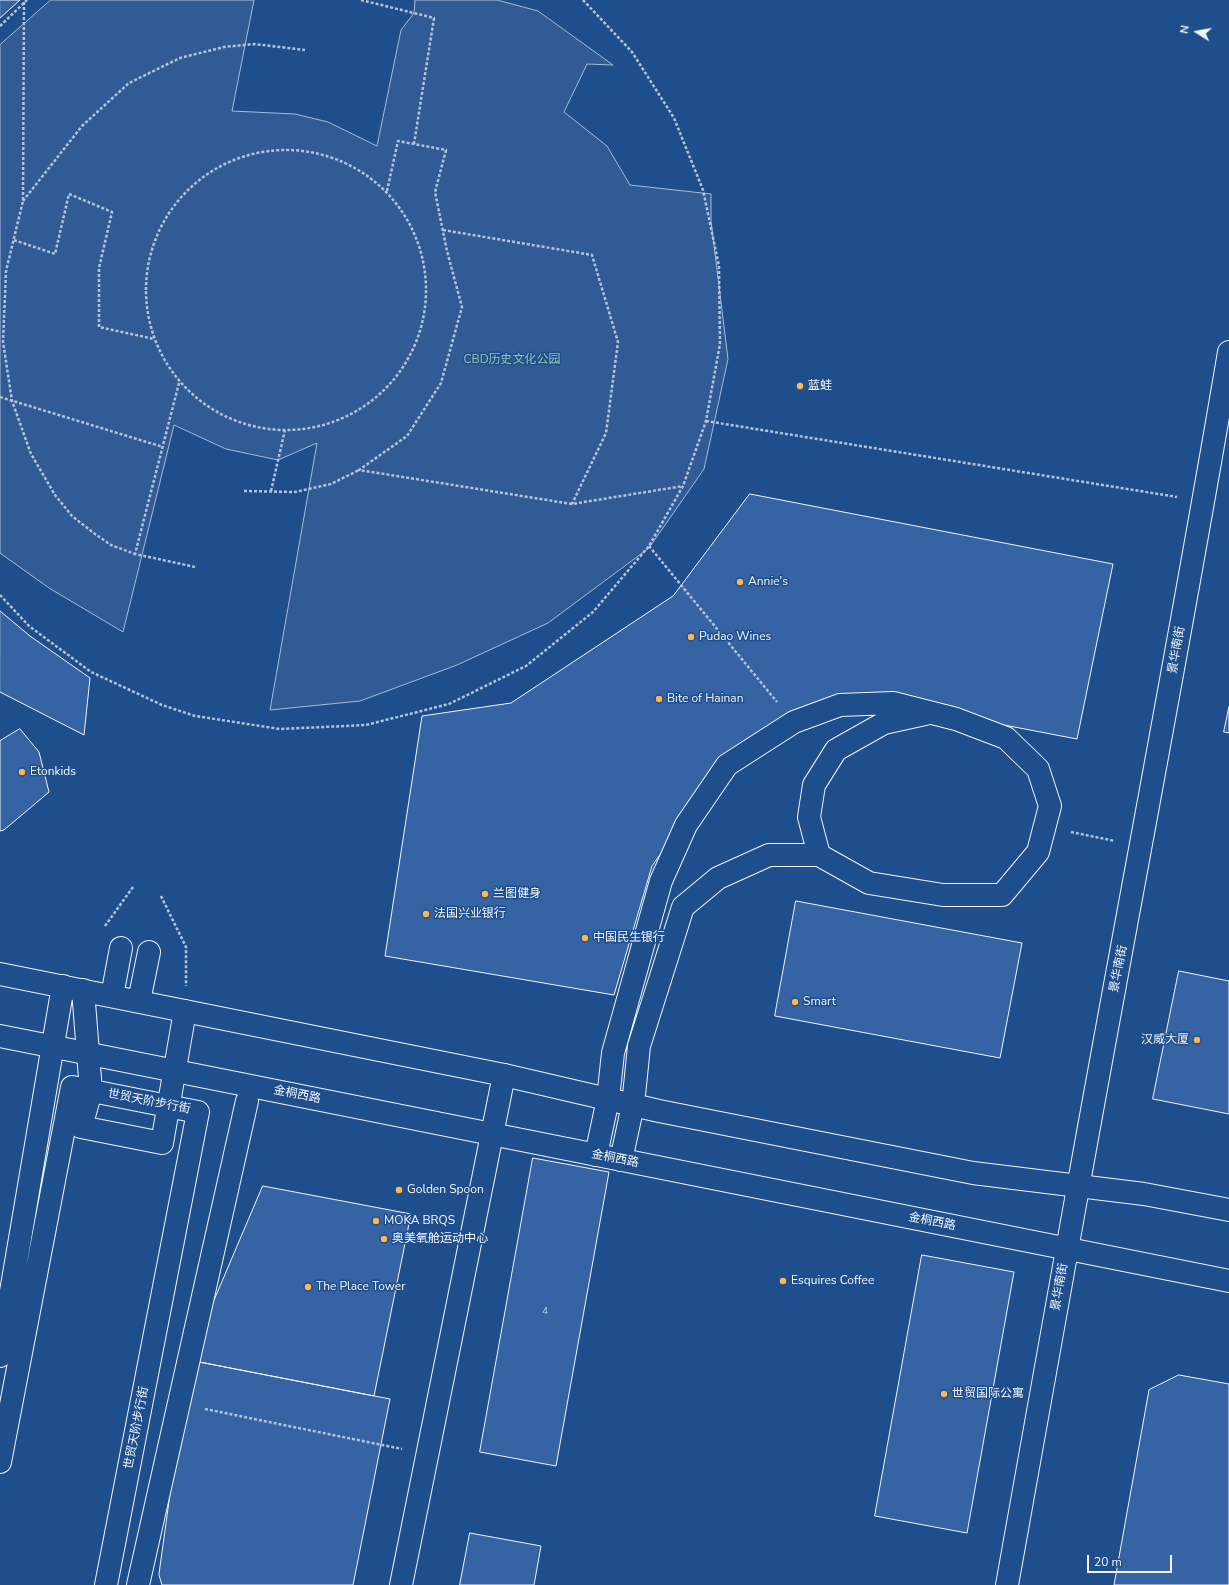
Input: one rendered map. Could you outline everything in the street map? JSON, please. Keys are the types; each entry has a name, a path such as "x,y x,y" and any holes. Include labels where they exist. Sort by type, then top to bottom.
{"street":[{"name":"景华南街","path":"1007,1585 1078,1186 1142,846 1204,501 1229,352"},
{"path":"596,1155 608,1099 613,1053 661,881 686,825 727,765 794,722 840,705 893,703 956,719 1006,738 1038,768 1050,806 1038,852 1002,895 943,895 869,883 819,855 769,855 718,878 683,907 639,1046 633,1105 621,1160"},
{"path":"819,855 809,817 814,785 836,750 884,723 932,713"},
{"path":"112,996 121,948"},
{"path":"139,1001 150,952"},
{"path":"0,974 504,1075 633,1105 973,1173 1144,1194 1229,1210"},
{"path":"73,988 88,1053 91,1091 81,1127 162,1143 185,1011"},
{"path":"0,1356 53,1046 73,988"},
{"name":"金桐西路","path":"0,1036 1229,1281"},
{"path":"401,1585 504,1075"},
{"name":"世贸天阶步行街","path":"0,1462 72,1087 198,1112 106,1585"},
{"path":"138,1585 247,1101"}],"path":[{"path":"0,26 27,0"},
{"path":"361,0 434,18 414,144"},
{"path":"0,595 29,626 91,672 162,705 195,716 280,729 366,725 449,704 526,666 594,612 649,546 683,486 706,421 720,344 719,266 703,190 674,118 632,52 583,0"},
{"path":"24,2 23,201 6,271 3,342 12,401 32,454 54,495 72,516 112,545 136,554 195,567"},
{"path":"23,201 82,126 129,83 180,58 224,47 254,44 305,50"},
{"path":"244,491 296,492 331,484 359,470 407,436 441,383 462,307 447,251 435,192 446,150 398,141 387,191"},
{"path":"261,151 311,151 362,171 387,191 417,237 427,282 420,336 394,380 375,400 346,418 300,431 253,428 220,415 179,383 154,339 145,292 149,268 162,227 182,195 216,167 261,151"},
{"path":"14,240 56,254 69,194 112,212 99,268 99,327 154,339"},
{"path":"443,230 592,255 618,342 606,434 572,504"},
{"path":"136,554 179,383"},
{"path":"0,397 163,447"},
{"path":"706,421 1204,501"},
{"path":"271,491 285,430"},
{"path":"359,470 572,504 683,486"},
{"path":"649,546 794,722"},
{"path":"1045,826 1142,846"},
{"path":"161,896 186,947 185,1011"},
{"path":"178,1404 427,1454"}],"green space":[{"name":"CBD历史文化公园","path":"51,0 254,0 232,111 295,114 328,122 377,146 401,30 414,13 415,0 497,0 538,11 613,65 587,64 564,112 607,146 630,185 711,194 711,221 728,359 704,469 649,548 548,623 457,665 360,701 270,710 317,443 278,460 226,449 174,425 123,632 49,588 0,553 0,45"}],"building":[{"path":"0,0 20,0 0,18"},
{"path":"750,494 1113,564 1077,739 884,702 735,750 652,866 614,995 385,956 422,716 511,703 673,596"},
{"path":"0,611 30,636 90,678 84,735 0,692"},
{"path":"1229,707 1229,733 1224,732"},
{"name":"Etonkids","path":"20,729 39,752 49,792 4,830 0,831 0,741"},
{"path":"796,901 1022,943 1000,1058 775,1016"},
{"name":"汉威大厦","path":"1179,971 1229,981 1229,1114 1153,1099"},
{"path":"533,1158 609,1172 556,1466 480,1452"},
{"name":"The Place Tower","path":"263,1186 411,1214 374,1396 189,1360"},
{"name":"世贸国际公寓","path":"922,1255 1014,1272 967,1533 875,1516"},
{"path":"189,1360 390,1399 353,1585 162,1585 159,1575"},
{"path":"1179,1375 1229,1384 1229,1585 1114,1585 1149,1390"},
{"path":"470,1533 541,1546 534,1585 460,1585"}],"place":[{"name":"蓝蛙","path":"800,386"},
{"name":"Annie's","path":"740,582"},
{"name":"Pudao Wines","path":"691,637"},
{"name":"Bite of Hainan","path":"659,699"},
{"name":"Etonkids","path":"22,772"},
{"name":"兰图健身","path":"485,894"},
{"name":"法国兴业银行","path":"426,914"},
{"name":"中国民生银行","path":"585,938"},
{"name":"Smart","path":"795,1002"},
{"name":"汉威大厦","path":"1197,1040"},
{"name":"Golden Spoon","path":"399,1190"},
{"name":"MOKA BRQS","path":"376,1221"},
{"name":"奥美氧舱运动中心","path":"384,1239"},
{"name":"Esquires Coffee","path":"783,1281"},
{"name":"The Place Tower","path":"308,1287"},
{"name":"世贸国际公寓","path":"944,1394"}]}
